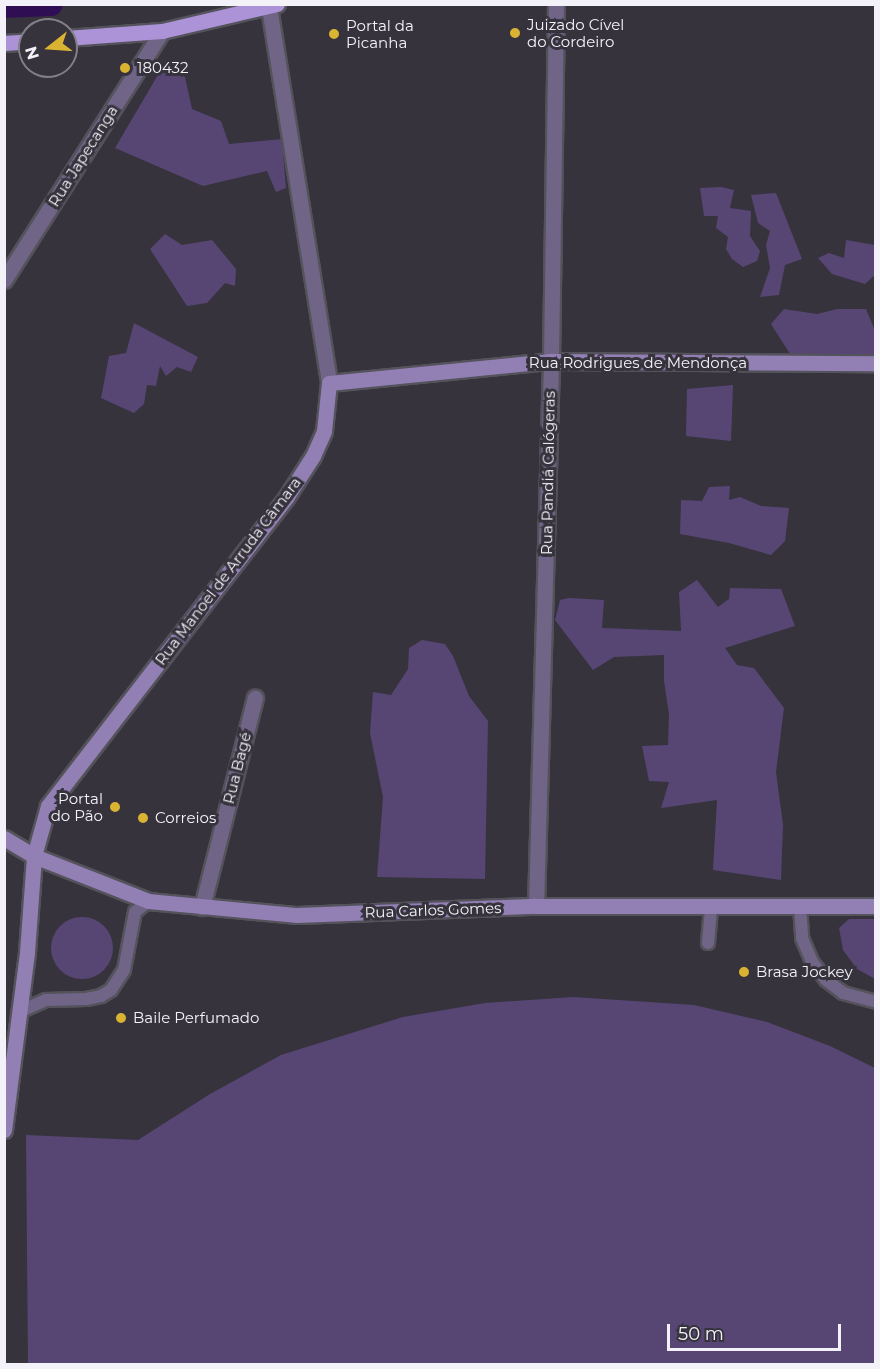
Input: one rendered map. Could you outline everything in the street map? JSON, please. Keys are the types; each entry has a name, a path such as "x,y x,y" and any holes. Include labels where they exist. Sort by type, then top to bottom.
{"main road":[{"path":"78,37 162,31 273,6"},
{"name":"Rua Rodrigues de Mendonça","path":"329,383 551,361 876,363"},
{"name":"Rua Manoel de Arruda Câmara","path":"4,1130 27,952 34,856 48,806 286,498 313,456 324,431 329,383"},
{"name":"Rua Carlos Gomes","path":"4,838 34,856 148,901 297,915 536,906 711,908 876,906"}],"street":[{"name":"Rua Pandiá Calógeras","path":"536,906 551,361 556,4"},
{"name":"Rua Manoel de Arruda Câmara","path":"273,6 329,383"},
{"name":"Rua Japecanga","path":"4,280 162,31"},
{"name":"Rua Bagé","path":"202,907 255,698"}],"lane":[{"path":"19,1012 46,1000 86,999 101,996 111,990 124,970 135,912 148,901"},
{"path":"800,906 802,938 812,962 826,980 843,993 876,1002"},
{"path":"708,943 711,908"}],"shaded area":[{"path":"162,68 185,77 192,109 221,121 229,144 282,139 286,188 276,192 267,171 203,186 115,148"},
{"path":"721,187 734,190 730,208 751,211 750,236 760,251 757,261 743,267 732,259 726,249 728,237 716,228 718,216 704,216 700,188"},
{"path":"776,193 802,259 785,265 779,295 760,297 770,268 766,245 770,231 758,223 751,195"},
{"path":"165,234 182,245 212,240 236,269 235,286 225,283 207,303 187,306 150,249"},
{"path":"846,240 875,245 875,275 865,284 832,274 818,258 829,253 844,258"},
{"path":"784,309 817,314 837,309 866,309 875,331 875,355 792,357 771,324"},
{"path":"134,323 198,357 191,372 177,367 166,376 160,366 156,386 147,385 144,404 134,413 101,398 109,356 126,353"},
{"path":"733,385 731,441 686,436 687,389"},
{"path":"730,486 729,500 740,497 761,506 789,508 785,541 771,555 729,543 680,534 681,500 702,501 709,487"},
{"path":"697,580 718,607 729,599 730,588 781,589 795,626 725,648 737,665 754,668 784,708 776,772 783,825 781,880 713,870 717,800 661,808 669,782 649,781 642,746 668,745 669,714 664,681 664,655 614,657 593,670 555,620 560,600 569,598 604,600 602,628 681,631 679,592"},
{"path":"422,640 445,644 453,656 469,696 488,721 485,879 377,877 383,797 370,733 373,692 391,695 408,669 409,648"},
{"path":"82,917 94,919 104,926 111,936 113,948 111,960 104,970 94,977 82,979 70,977 60,970 53,960 51,948 53,936 60,926 70,919"},
{"path":"849,919 875,919 875,979 857,969 843,950 839,928"},
{"path":"573,997 694,1005 767,1022 830,1046 875,1068 875,1364 28,1364 26,1135 138,1140 210,1094 281,1055 403,1017 485,1003"}],"waterway":[{"path":"4,6 51,4"}],"place":[{"name":"Juizado Cível do Cordeiro","path":"515,33"},
{"name":"Portal da Picanha","path":"334,34"},
{"name":"180432","path":"125,68"},
{"name":"Portal do Pão","path":"115,807"},
{"name":"Correios","path":"143,818"},
{"name":"Brasa Jockey","path":"744,972"},
{"name":"Baile Perfumado","path":"121,1018"}]}
